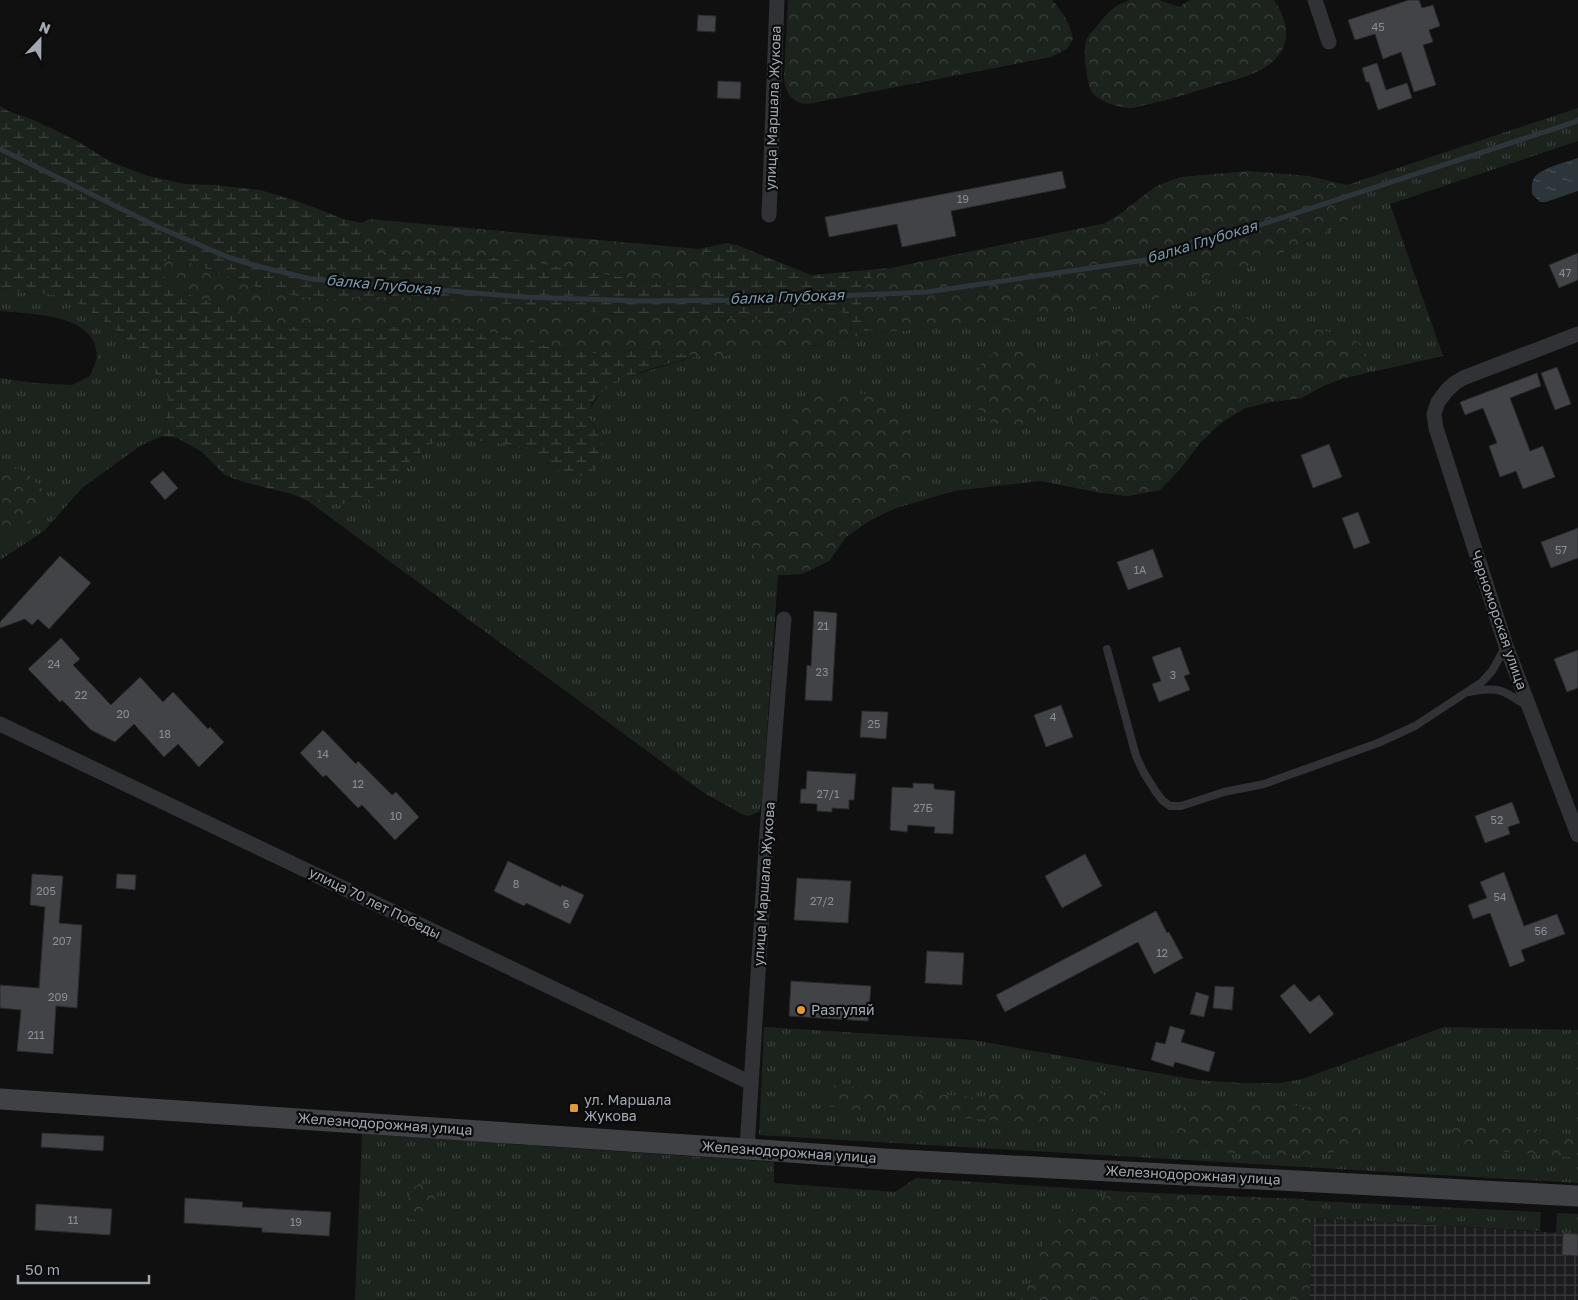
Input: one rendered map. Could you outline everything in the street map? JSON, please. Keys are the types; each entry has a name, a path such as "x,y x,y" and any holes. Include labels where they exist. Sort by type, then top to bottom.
{"main road":[{"name":"Железнодорожная улица","path":"0,1099 747,1148 884,1159 1578,1196"}],"street":[{"name":"улица Маршала Жукова","path":"769,216 777,0"},
{"path":"1315,0 1329,42"},
{"name":"Черноморская улица","path":"1578,334 1463,378 1447,390 1438,402 1434,414 1436,428 1506,646 1528,708 1578,835"},
{"name":"улица Маршала Жукова","path":"747,1148 766,832 784,619"},
{"name":"улица 70 лет Победы","path":"0,724 751,1083"}],"lane":[{"path":"1107,649 1136,756 1144,773 1162,800 1170,806 1181,806 1224,792 1264,784 1378,743 1415,726 1482,682 1492,670 1506,646"},
{"path":"1467,692 1489,688 1500,690 1528,708"}],"shaded area":[{"path":"1314,1218 1578,1234 1578,1300 1309,1300"}],"green space":[{"path":"788,0 1052,0 1065,18 1073,39 1067,49 1051,57 808,104 798,102 790,96 784,78"},
{"path":"1130,0 1159,0 1179,7 1190,0 1274,0 1286,28 1283,49 1271,63 1255,73 1135,107 1125,108 1115,105 1104,101 1092,92 1086,70 1085,47 1090,34 1108,13 1115,7"},
{"path":"0,106 77,141 111,162 148,176 185,184 260,190 297,201 344,219 362,223 360,234 364,247 381,255 507,258 668,285 698,284 711,278 714,268 711,257 699,249 727,243 737,245 811,275 891,268 873,275 866,284 861,309 862,322 870,331 888,332 844,338 850,331 852,321 845,313 823,308 800,310 762,320 615,314 442,298 360,296 332,299 297,296 265,290 180,259 167,259 162,268 166,280 182,292 256,318 291,327 372,329 433,323 464,326 561,349 595,353 649,349 697,356 653,368 619,381 595,399 590,414 602,441 602,462 584,476 566,475 529,451 499,443 456,438 431,444 412,459 385,489 370,502 341,504 308,501 292,494 243,482 225,475 202,452 177,438 162,436 169,406 168,393 150,365 136,348 111,326 81,305 61,295 16,292 0,288"},
{"path":"1578,108 1578,141 1390,204 1443,356 1344,378 1323,386 1301,398 1270,402 1245,408 1222,422 1200,443 1180,469 1160,490 1127,496 1040,481 954,491 893,509 869,521 846,537 829,561 802,574 778,575 762,801 759,812 748,816 704,793 308,501 341,504 385,489 412,459 431,444 456,438 499,443 529,451 566,475 602,440 590,418 590,409 601,391 620,380 697,356 724,356 753,348 826,345 844,338 888,332 1010,320 1143,303 1181,290 1208,276 1260,263 1319,236 1354,216 1357,203 1347,185"},
{"path":"1249,171 1309,176 1347,185 1357,203 1354,216 1319,236 1260,263 1208,276 1181,290 1143,303 1010,320 888,332 871,331 862,322 861,309 866,284 873,275 891,268 1106,223 1156,186 1181,177"},
{"path":"369,219 699,249 711,257 714,268 712,278 698,284 668,285 507,258 381,255 364,248 360,234 362,223"},
{"path":"167,259 180,259 265,290 297,296 332,299 360,296 442,298 615,314 762,320 800,310 823,308 845,313 852,321 850,331 844,338 826,345 753,348 724,356 697,356 649,349 595,353 561,349 464,326 433,323 372,329 291,327 256,318 182,292 166,280 162,268"},
{"path":"0,288 16,292 61,295 81,305 111,326 136,348 150,365 168,393 169,406 162,436 140,446 82,488 44,531 0,560 0,378 35,383 72,385 90,376 97,357 94,343 86,332 74,324 44,315 0,311"},
{"path":"1203,304 1231,306 1249,320 1261,324 1306,327 1351,337 1364,346 1367,360 1363,374 1344,378 1323,386 1301,398 1270,402 1245,408 1222,422 1200,443 1180,469 1160,490 1127,496 1096,492 1077,478 1068,464 1065,445 1077,405 1080,380 1091,360 1104,340 1123,325"},
{"path":"1014,348 1031,352 1049,365 1054,382 1048,402 1033,422 1015,428 992,424 976,407 973,384 982,362 996,351"},
{"path":"847,389 871,396 895,408 907,423 914,450 911,483 902,500 893,509 869,521 846,537 829,561 802,574 778,575 755,559 750,546 748,518 753,492 761,473 783,444 796,412 808,396 827,390"},
{"path":"0,458 29,475 42,489 44,503 36,518 13,534 0,534"},
{"path":"764,1027 973,1040 1197,1080 1240,1083 1280,1083 1302,1079 1444,1027 1578,1030 1578,1183 759,1135"},
{"path":"833,1085 983,1098 999,1087 1032,1089 1049,1086 1097,1091 1109,1098 1115,1110 1109,1122 1097,1128 843,1109 829,1106 825,1100 828,1090"},
{"path":"1246,1102 1300,1106 1350,1114 1359,1123 1357,1134 1352,1144 1345,1149 1334,1152 1292,1155 1216,1152 1185,1146 1174,1137 1174,1122 1179,1112 1185,1106"},
{"path":"1457,1122 1578,1135 1578,1158 1462,1148 1455,1142 1451,1133"},
{"path":"362,1134 774,1162 774,1183 895,1192 916,1178 1130,1192 1541,1212 1540,1231 1314,1218 1309,1300 355,1300"},
{"path":"420,1183 433,1191 435,1199 433,1214 421,1221 409,1219 403,1210 413,1188"},
{"path":"1130,1192 1304,1199 1314,1218 1309,1300 1020,1300 1030,1283 1046,1237 1063,1215 1086,1202"},
{"path":"1557,1213 1578,1214 1578,1234 1556,1233"}],"water":[{"path":"1578,158 1578,191 1546,202 1540,202 1532,194 1532,182 1537,174 1548,168"}],"building":[{"path":"1409,0 1419,0 1422,8 1433,5 1440,26 1429,30 1433,42 1423,45 1436,85 1414,92 1401,52 1383,59 1375,34 1355,40 1348,20"},
{"path":"698,15 716,16 715,32 697,31"},
{"path":"1377,63 1386,90 1407,83 1412,98 1378,110 1369,82 1366,82 1362,68"},
{"path":"718,81 741,82 740,99 717,98"},
{"path":"1062,171 1066,188 951,211 956,236 902,247 897,224 829,237 825,217"},
{"path":"1578,253 1578,280 1559,288 1549,265"},
{"path":"1557,367 1571,404 1555,410 1541,373"},
{"path":"1537,373 1541,386 1510,398 1530,451 1543,446 1555,477 1523,489 1516,471 1500,477 1489,446 1497,443 1483,408 1465,415 1460,402"},
{"path":"1329,444 1342,477 1313,488 1301,455"},
{"path":"163,471 178,488 165,500 150,482"},
{"path":"1358,512 1370,543 1354,549 1342,518"},
{"path":"1578,528 1578,558 1551,568 1541,542"},
{"path":"1153,549 1163,577 1128,590 1117,562"},
{"path":"60,556 91,583 49,629 38,619 32,625 25,619 0,628 0,622"},
{"path":"814,611 837,613 832,701 805,700 807,665 811,666"},
{"path":"61,638 80,659 73,665 111,705 140,677 163,702 173,692 208,729 210,727 224,742 199,767 178,744 164,757 134,724 115,742 91,730 28,669"},
{"path":"1180,647 1190,674 1184,676 1190,690 1159,702 1152,684 1161,681 1152,657"},
{"path":"1578,650 1578,688 1567,692 1554,659"},
{"path":"1061,705 1073,737 1046,747 1034,715"},
{"path":"862,711 888,712 886,739 860,737"},
{"path":"323,730 356,764 358,761 392,795 396,792 419,817 395,840 362,805 358,808 326,775 323,777 300,753"},
{"path":"807,771 856,774 854,800 849,800 849,809 832,808 832,812 817,811 817,804 800,803 801,789 806,789"},
{"path":"913,783 934,784 934,789 955,791 953,834 934,833 935,827 908,825 907,832 890,830 892,787 913,788"},
{"path":"1512,802 1520,823 1508,827 1510,834 1485,843 1475,816"},
{"path":"1085,854 1102,886 1062,908 1045,876"},
{"path":"508,861 561,887 562,885 584,895 570,924 526,903 524,906 494,891"},
{"path":"1504,872 1524,926 1557,914 1565,934 1521,950 1525,961 1510,967 1490,913 1473,919 1468,905 1487,898 1480,882"},
{"path":"32,874 63,876 59,923 82,925 77,1008 56,1006 53,1054 17,1051 21,1010 0,1008 0,985 39,988 45,907 30,905"},
{"path":"117,874 136,875 135,890 116,888"},
{"path":"797,878 851,881 848,923 794,920"},
{"path":"1156,911 1183,958 1154,974 1138,942 1005,1012 996,995"},
{"path":"927,951 964,953 962,985 925,983"},
{"path":"791,981 871,986 868,1021 789,1016"},
{"path":"1294,984 1310,1002 1319,995 1334,1014 1310,1034 1280,996"},
{"path":"1215,986 1234,987 1232,1010 1213,1008"},
{"path":"1196,992 1209,996 1204,1017 1190,1014"},
{"path":"1170,1026 1185,1030 1181,1042 1215,1052 1209,1072 1175,1062 1173,1067 1151,1060 1156,1042 1165,1044"},
{"path":"42,1133 104,1136 103,1151 41,1147"},
{"path":"185,1198 243,1202 242,1207 331,1212 329,1236 262,1232 262,1228 184,1223"},
{"path":"36,1204 112,1209 110,1235 35,1230"},
{"path":"1563,1233 1578,1234 1578,1256 1562,1255"}],"waterway":[{"name":"балка Глубокая","path":"0,149 160,228 230,258 311,279 523,297 641,301 751,300 927,292 1159,258 1578,121"}],"place":[{"name":"Разгуляй","path":"801,1010"},
{"name":"ул. Маршала Жукова","path":"574,1108"}]}
